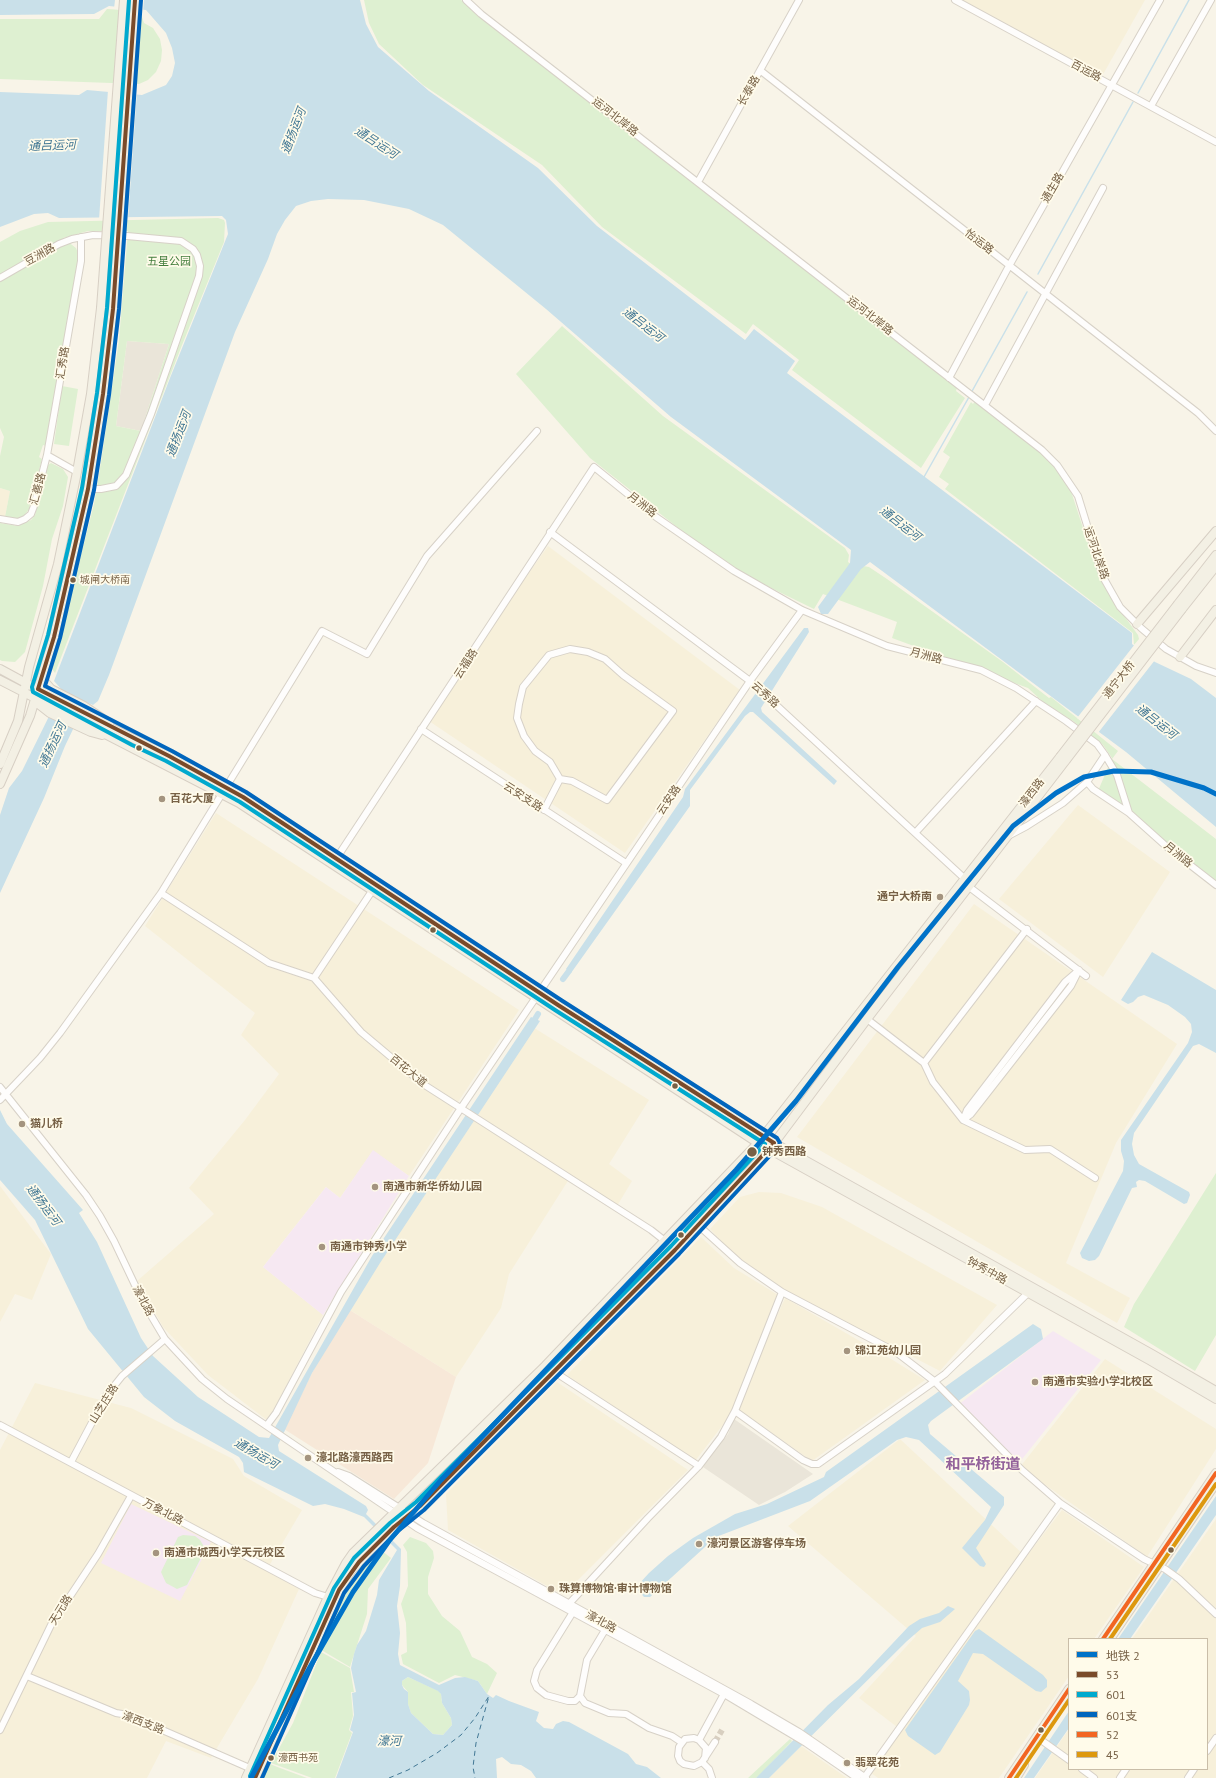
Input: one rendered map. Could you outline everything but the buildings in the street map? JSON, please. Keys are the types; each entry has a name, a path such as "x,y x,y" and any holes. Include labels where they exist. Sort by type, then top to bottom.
{"main road":[{"path":"0,784 30,697 26,682 58,564 78,472 91,394 102,308 124,0"},
{"path":"0,764 30,697 38,690 54,637 88,489 103,394 112,309 135,0"},
{"path":"1137,624 1216,531"},
{"path":"1180,606 1216,555"},
{"path":"1180,606 1216,566"},
{"name":"通宁大桥","path":"1063,758 1180,606"},
{"path":"1180,657 1216,610"},
{"path":"0,669 26,682 55,703 79,716 122,738 168,756 336,859 375,888"},
{"path":"44,669 44,681 51,689 55,703"},
{"path":"0,680 30,697 55,703 79,716 91,732 122,738"},
{"name":"濠西路","path":"246,1778 255,1773 339,1590 359,1562 394,1527 407,1517 698,1225 771,1146 866,1019 1006,837 1063,758"},
{"name":"濠西路","path":"255,1773 328,1597 346,1563 384,1522 502,1410 758,1143 964,878 1063,758"},
{"path":"224,791 239,803 375,888 537,994 758,1143"},
{"path":"537,994 763,1136 771,1146"},
{"name":"钟秀中路","path":"758,1143 771,1146 1145,1350 1216,1391"},
{"name":"钟秀中路","path":"771,1146 1028,1293 1152,1361 1216,1399"},
{"path":"1104,1638 1160,1566 1216,1473"},
{"path":"1111,1638 1216,1483"},
{"path":"1009,1778 1068,1690"},
{"path":"1016,1778 1043,1742 1068,1701"}],"street":[{"name":"运河北岸路","path":"466,0 480,14 1042,450 1068,479 1078,496 1103,577 1120,607 1166,649 1196,666 1216,673"},
{"name":"长泰路","path":"698,182 800,0"},
{"name":"百运路","path":"955,0 1216,142"},
{"name":"通生路","path":"949,378 1009,266 1160,0"},
{"path":"1151,106 1210,0"},
{"name":"怡运路","path":"761,71 1198,413 1216,424"},
{"path":"982,403 1103,188"},
{"name":"豆洲路","path":"0,278 59,244 93,235 127,236 181,241 193,248 197,255 200,266 199,276 190,304 126,475 116,486 101,489 88,489"},
{"name":"汇秀路","path":"47,455 81,261 81,237"},
{"name":"怡运路","path":"1198,413 1216,431"},
{"path":"0,1100 40,1058 60,1033 160,893 322,631 367,654 428,556 537,431"},
{"path":"47,455 78,472"},
{"name":"汇善路","path":"0,519 18,522 25,520 31,514 47,455"},
{"name":"云福路","path":"336,859 594,467"},
{"name":"月洲路","path":"594,467 656,517 734,572 802,610 887,646 981,670 1016,688 1036,701 1097,744 1117,775 1129,813 1166,847 1216,885"},
{"name":"云秀路","path":"550,532 750,682 916,832 964,878"},
{"name":"云安路","path":"268,1427 341,1292 463,1109 537,994 750,682 802,610"},
{"path":"570,649 588,652 605,659 623,675 673,711 607,800 572,781 560,779 550,762 535,752 524,736 518,718 519,704 523,688 549,655 570,649"},
{"path":"916,832 1036,701"},
{"name":"云安支路","path":"421,729 626,863"},
{"path":"1006,837 1028,826 1064,803 1087,782 1105,755"},
{"path":"544,810 560,779"},
{"path":"1087,782 1093,789 1129,813"},
{"path":"968,886 1027,929 1086,976"},
{"path":"160,893 269,963 314,978 375,888"},
{"path":"924,1063 1027,929"},
{"path":"963,1120 971,1114 1071,986 1079,970"},
{"name":"百花大道","path":"314,978 361,1032 423,1084 651,1230 665,1241"},
{"path":"866,1019 924,1063 933,1082 963,1120 1026,1150 1050,1149 1095,1178"},
{"name":"濠北路","path":"0,1087 86,1195 114,1240 143,1302 165,1339 202,1379 227,1399 268,1427 334,1471 349,1476 397,1511 567,1606 681,1664 797,1734 857,1778"},
{"path":"698,1225 740,1263 782,1292 896,1352 934,1381 939,1388 1022,1470 1060,1503 1144,1558 1177,1577 1216,1614"},
{"path":"567,1606 648,1518 699,1466 721,1437 735,1412 782,1292"},
{"path":"735,1412 803,1460 812,1464 818,1464 945,1374 1028,1293"},
{"name":"山芝庄路","path":"71,1462 106,1396 122,1376 165,1339"},
{"path":"553,1371 699,1466"},
{"name":"万象北路","path":"0,1425 132,1496 207,1534 315,1593 328,1597"},
{"name":"天元路","path":"0,1730 51,1625 98,1554 132,1496"},
{"path":"865,1778 1060,1503"},
{"name":"濠北路","path":"567,1606 573,1612 605,1630 797,1734"},
{"path":"573,1612 537,1670 534,1681 537,1688 546,1695 568,1701 575,1701 580,1696 587,1660 605,1630"},
{"name":"濠西支路","path":"27,1676 116,1713 128,1715 255,1773"},
{"path":"699,1740 724,1694"},
{"path":"580,1696 586,1703 609,1714 626,1714 649,1728 672,1736 681,1742"},
{"path":"712,1778 704,1760 706,1748 699,1740 690,1738 681,1742 678,1751 680,1761 689,1766 694,1766 704,1760 715,1742"},
{"path":"1208,1750 1216,1738"},
{"name":"濠北路","path":"808,1742 865,1778"},
{"path":"1043,1742 1068,1759"},
{"path":"1083,1770 1094,1778"}],"shaded area":[{"path":"959,0 1145,0 1101,78"},
{"path":"127,341 169,344 141,431 116,426"},
{"path":"0,488 10,491 5,517 0,516"},
{"path":"548,546 740,690 625,853 426,719"},
{"path":"1078,805 1170,872 1103,977 999,899"},
{"path":"216,813 519,1010 409,1176 373,1151 340,1198 326,1187 263,1267 323,1315 268,1421 208,1375 163,1327 137,1281 214,1214 189,1188 245,1120 279,1074 241,1035 255,1013 145,926"},
{"path":"974,904 1177,1044 1116,1143 1066,1263 1130,1298 1117,1323 797,1137"},
{"path":"528,1024 649,1100 609,1164 632,1181 617,1206 571,1176 509,1274 501,1308 456,1377 345,1307"},
{"name":"南通市钟秀小学","path":"373,1150 409,1176 323,1315 263,1267 326,1187 340,1198"},
{"path":"0,1186 51,1254 32,1300 15,1294 0,1322"},
{"path":"759,1192 781,1193 822,1207 997,1305 940,1371 778,1287 740,1261 710,1229 740,1197"},
{"path":"701,1237 734,1268 778,1295 740,1399 785,1298 925,1380 812,1461 736,1408 695,1461 567,1375"},
{"path":"345,1307 456,1377 428,1463 394,1499 284,1429"},
{"name":"南通市实验小学北校区","path":"1053,1331 1101,1360 1019,1463 958,1405"},
{"path":"1105,1359 1216,1429 1216,1449 1147,1557 1020,1467"},
{"path":"557,1382 688,1470 563,1595 448,1530 446,1494"},
{"path":"35,1383 131,1408 233,1459 244,1476 302,1510 266,1571 299,1589 258,1679 211,1758 166,1741 147,1778 0,1778 0,1450"},
{"path":"734,1419 813,1474 785,1492 759,1505 703,1467 728,1434"},
{"path":"900,1439 1026,1557 1062,1510 1144,1567 1095,1638 1068,1638 1068,1677 999,1778 878,1778 871,1773 901,1730 859,1698 916,1636 788,1526"},
{"name":"南通市城西小学天元校区","path":"131,1504 211,1542 180,1601 101,1563"},
{"path":"1216,1519 1216,1778 1035,1778 1068,1730 1068,1770 1208,1770 1208,1638 1133,1638"},
{"path":"801,1746 847,1778 769,1778"}],"green space":[{"path":"364,0 461,0 496,29 957,388 956,391 965,398 921,468 792,370 799,360 753,324 746,334 602,227 542,165 423,85 379,44 369,23"},
{"path":"107,9 140,11 144,23 153,28 160,39 162,50 161,61 156,72 148,80 139,84 0,79 0,19 99,19"},
{"name":"五星公园","path":"218,218 224,220 225,223 224,242 182,345 55,673 52,669 94,504 101,462 119,340 128,231 88,231 63,238 76,248 78,253 78,261 46,446 43,445 39,457 42,459 29,509 24,516 18,519 5,517 10,491 0,488 0,456 4,437 0,428 0,242 20,231 48,222","holes":["127,341 169,344 141,431 116,426"]},
{"path":"562,326 663,416 845,548 849,555 848,562 859,569 863,566 869,567 887,579 1003,662 1049,698 1051,697 1118,751 1112,759 1216,839 1216,883 1098,791 1112,758 1103,745 1073,721 1043,702 1028,688 892,638 897,622 823,594 814,609 726,566 590,458 516,374"},
{"path":"62,386 78,389 69,446 54,444"},
{"path":"975,401 1042,453 1056,468 1070,488 1099,577 1109,595 1138,635 1139,639 1134,645 1133,633 945,489 949,484 939,477 950,457 943,452 971,402 973,404"},
{"path":"51,463 63,469 68,477 63,506 52,539 43,586 25,652 15,662 2,661 0,660 0,523 18,526 31,520 35,515 48,465"},
{"path":"1216,1173 1216,1335 1195,1371 1124,1327 1134,1304"},
{"path":"183,1535 195,1536 200,1540 203,1545 204,1552 187,1585 177,1589 166,1583 161,1572 178,1537"},
{"path":"410,1537 426,1543 433,1551 434,1558 428,1577 428,1594 442,1616 460,1631 472,1657 487,1664 497,1673 487,1694 478,1681 455,1675 439,1683 403,1664 401,1655 407,1652 406,1623 401,1604 408,1586 407,1552 403,1545"},
{"path":"381,1550 391,1558 368,1589 367,1614 350,1667 318,1648 337,1605 358,1575"},
{"name":"濠西书苑","path":"321,1652 350,1668 354,1692 351,1692 353,1716 349,1730 352,1733 335,1778 312,1778 271,1763 293,1723"},
{"path":"408,1677 439,1691 441,1694 442,1703 451,1718 452,1725 443,1735 433,1734 411,1713 408,1704 408,1692 402,1685 402,1681"},
{"path":"790,1739 792,1741 759,1776 756,1778 748,1778"},
{"path":"270,1764 280,1768 307,1778 263,1778"}],"water":[{"path":"0,0 360,0 366,24 378,47 429,91 538,168 597,226 745,340 754,329 795,361 787,373 1132,633 1132,644 1155,662 1191,679 1216,698 1216,827 1126,752 870,562 861,569 828,614 821,614 818,607 850,563 851,550 671,417 546,309 443,225 409,209 364,200 328,199 311,201 296,206 285,220 277,234 268,259 235,332 109,675 98,701 93,705 86,702 0,893 0,815 9,788 22,771 62,690 54,681 170,378 228,234 226,220 222,216 59,218 48,213 34,214 0,227 0,92 79,95 87,90 142,95 166,85 172,76 175,63 172,48 166,33 146,10 109,6 94,14 0,15"},
{"path":"804,628 808,628 809,632 761,708 762,712 837,781 834,785 753,712 750,712 745,716 690,790 690,806 571,973 566,969 683,797 685,789"},
{"path":"1152,952 1216,990 1216,1053 1199,1044 1193,1046 1134,1133 1132,1144 1134,1155 1139,1164 1189,1192 1190,1195 1187,1203 1184,1204 1145,1181 1139,1180 1136,1182 1137,1187 1132,1188 1099,1256 1095,1260 1089,1261 1082,1258 1080,1253 1123,1171 1124,1161 1121,1151 1121,1140 1188,1043 1192,1032 1191,1024 1185,1017 1168,1005 1144,995 1128,1004 1121,1000"},
{"path":"531,1017 540,1021 380,1263 312,1373 278,1445 279,1451 366,1506 368,1510 366,1514 401,1549 400,1586 397,1606 400,1633 398,1654 400,1665 439,1685 455,1678 465,1677 478,1681 487,1694 493,1698 496,1695 539,1712 536,1721 544,1728 553,1729 556,1724 563,1721 569,1722 628,1754 636,1764 647,1767 661,1778 536,1778 531,1771 521,1765 511,1764 502,1757 496,1759 497,1778 336,1778 353,1732 350,1730 354,1715 352,1693 356,1692 351,1668 354,1654 357,1645 366,1631 377,1595 379,1580 397,1550 364,1517 344,1509 325,1504 313,1506 244,1472 243,1463 239,1457 175,1421 144,1397 88,1329 35,1220 0,1180 0,1110 7,1124 83,1210 79,1213 97,1242 141,1338 153,1356 198,1397 259,1437 269,1438 372,1256","holes":["408,1677 438,1691 441,1694 442,1703 451,1718 452,1725 443,1735 433,1734 411,1713 408,1704 408,1692 404,1689 402,1681"]},
{"path":"1033,1324 1041,1329 1043,1339 931,1421 928,1425 930,1434 1004,1497 1004,1505 976,1548 986,1564 984,1567 980,1566 962,1548 985,1520 991,1507 919,1440 906,1437 897,1440 810,1501 716,1537 650,1597 644,1597 637,1589 638,1585 649,1573 668,1556 693,1538 735,1514 767,1504 824,1477 826,1472"},
{"path":"1216,1496 1216,1515 1131,1638 1119,1638"},
{"path":"948,1606 955,1609 940,1622 922,1628 907,1641 769,1778 756,1778 828,1705 859,1679 909,1626 920,1619 939,1613"},
{"path":"979,1629 1043,1675 1047,1680 1047,1687 1041,1692 1036,1691 983,1654 973,1653 958,1681 969,1691 969,1705 940,1752 935,1755 908,1736 905,1730 975,1631"},
{"path":"1068,1712 1068,1729 1034,1778 1024,1778"}],"pier":[{"path":"115,0 144,0 143,12 114,9"},
{"path":"108,90 137,92 128,219 99,220"},
{"path":"1135,644 1155,660 1098,733 1077,718"}],"waterway":[{"path":"1138,93 1189,0"},
{"path":"1038,274 1133,102"},
{"path":"971,393 1027,292"},
{"path":"924,477 969,397"},
{"path":"563,979 569,971"},
{"path":"535,1019 538,1014"}],"ferry route":[{"path":"389,1778 408,1770 437,1753 461,1735 475,1718 489,1696 476,1743 473,1767 475,1778"}],"tunnel":[{"path":"715,1742 722,1730"}],"metro line":[{"name":"2","path":"251,1778 310,1667 353,1592 389,1541 441,1480 736,1170 796,1101 898,967 1013,826 1056,793 1084,777 1114,771 1151,772 1204,788 1216,794"}],"transit line":[{"name":"601","path":"129,0 107,308 97,393 82,488 48,635 32,687 33,692 132,745 166,761 240,802 555,1010 765,1144 671,1246 416,1502 390,1523 354,1558 334,1588 250,1776"},
{"name":"53","path":"135,0 113,309 103,394 88,489 54,637 38,689 169,756 243,797 558,1005 774,1143 675,1250 420,1506 394,1527 359,1562 339,1590 255,1778"},
{"name":"601支","path":"141,0 119,309 109,395 94,490 60,638 45,686 172,751 246,792 561,1000 777,1138 780,1143 778,1147 679,1254 424,1510 398,1531 364,1566 344,1593 262,1778"},
{"name":"52","path":"1104,1638 1216,1473"},
{"name":"45","path":"1111,1638 1216,1484"},
{"name":"52","path":"1009,1778 1068,1690"},
{"name":"45","path":"1016,1778 1068,1701"}],"place":[{"name":"城闸大桥南","path":"73,580"},
{"name":"百花大厦","path":"162,799"},
{"name":"通宁大桥南","path":"940,897"},
{"name":"猫儿桥","path":"22,1124"},
{"name":"钟秀西路","path":"752,1152"},
{"name":"南通市新华侨幼儿园","path":"375,1187"},
{"name":"南通市钟秀小学","path":"322,1247"},
{"name":"锦江苑幼儿园","path":"847,1351"},
{"name":"南通市实验小学北校区","path":"1035,1382"},
{"name":"濠北路濠西路西","path":"308,1458"},
{"name":"濠河景区游客停车场","path":"699,1544"},
{"name":"南通市城西小学天元校区","path":"156,1553"},
{"name":"珠算博物馆·审计博物馆","path":"551,1589"},
{"name":"濠西书苑","path":"271,1758"},
{"name":"翡翠花苑","path":"847,1763"}],"district":[{"name":"和平桥街道","path":"983,1465"}],"water label":[{"name":"通扬运河","path":"294,131"},
{"name":"通吕运河","path":"376,143"},
{"name":"通吕运河","path":"52,146"},
{"name":"通吕运河","path":"643,325"},
{"name":"通扬运河","path":"179,434"},
{"name":"通吕运河","path":"900,524"},
{"name":"通吕运河","path":"1156,722"},
{"name":"通扬运河","path":"53,745"},
{"name":"通扬运河","path":"43,1205"},
{"name":"通扬运河","path":"256,1454"},
{"name":"濠河","path":"389,1742"}]}
